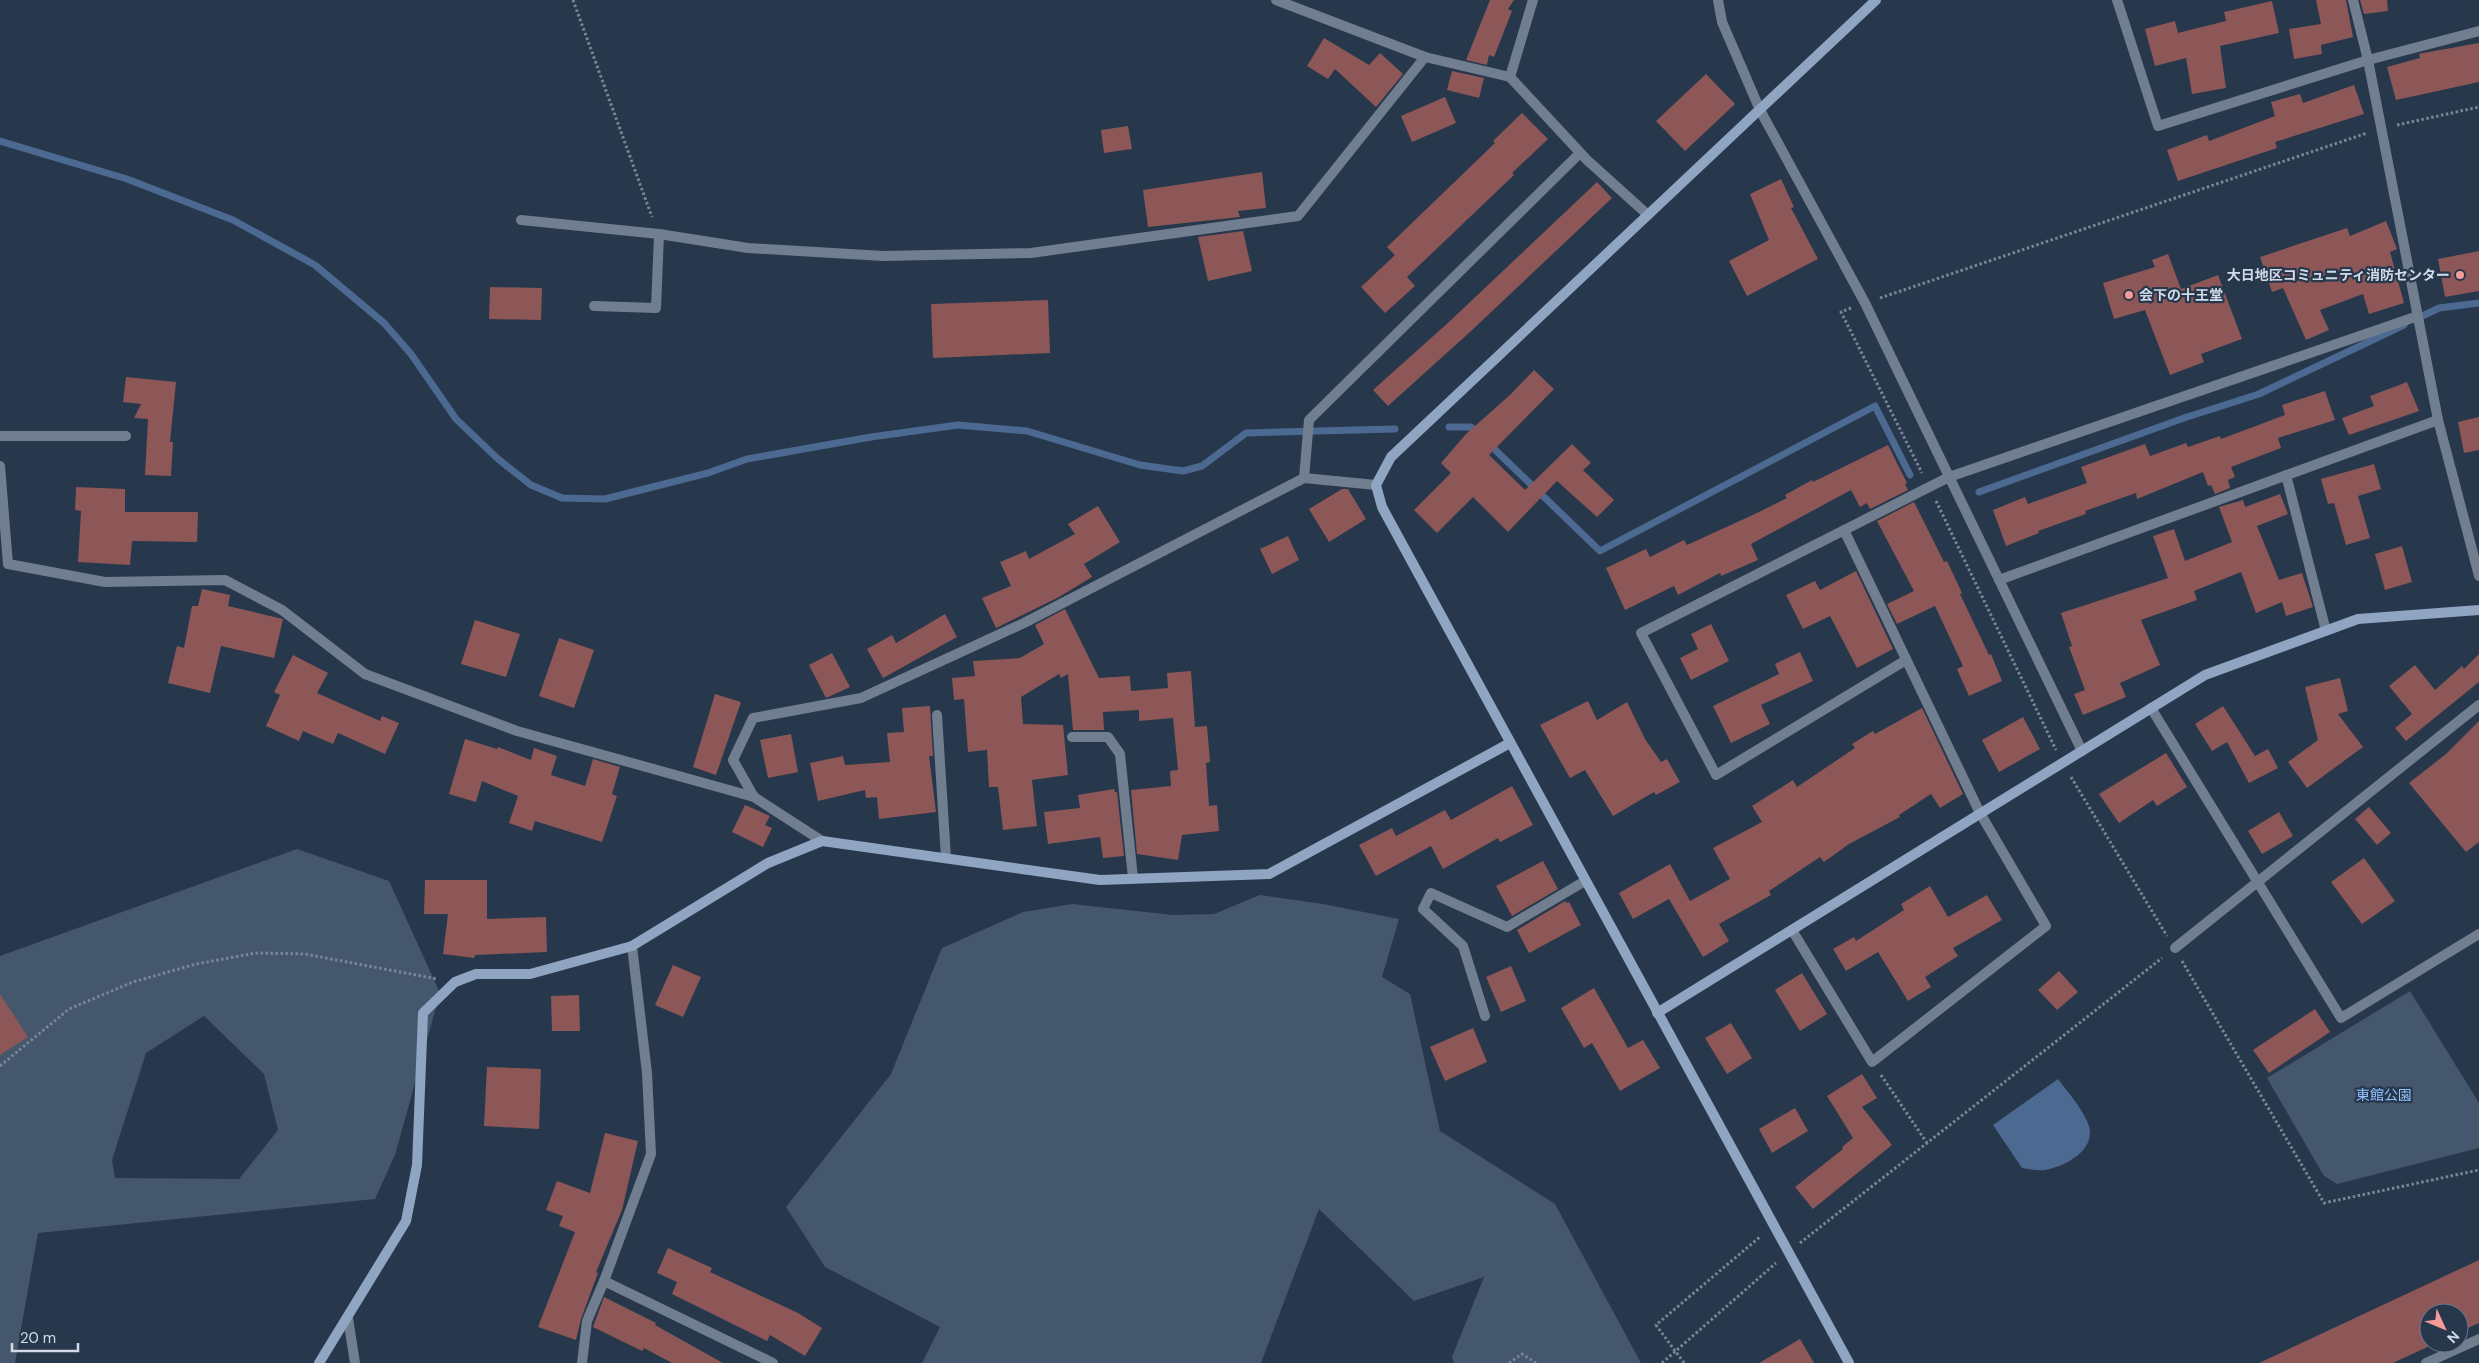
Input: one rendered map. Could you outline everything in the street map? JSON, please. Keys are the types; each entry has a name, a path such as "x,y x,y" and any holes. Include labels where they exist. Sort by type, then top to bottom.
{"street":[{"path":"1276,0 1425,57 1510,77 1580,152 1648,215"},
{"path":"1510,77 1533,0"},
{"path":"1718,0 1722,22 1760,110 1865,303 2082,751"},
{"path":"1849,1363 1382,507 1376,485 1391,457 1876,0"},
{"path":"2117,0 2158,126 2368,60 2479,31"},
{"path":"2353,0 2368,60 2438,420 2479,576"},
{"path":"521,220 659,234 748,248 883,256 1031,253 1298,216 1425,57"},
{"path":"1304,478 1309,420 1580,152"},
{"path":"594,306 656,308 659,234"},
{"path":"1906,660 1716,775 1641,633 1949,477 2418,316"},
{"path":"1999,580 2438,420"},
{"path":"0,436 126,436"},
{"path":"0,466 8,564 105,582 225,580 282,610 365,674 517,731 754,797 822,841 1100,880 1269,874 1510,743"},
{"path":"2286,475 2326,631"},
{"path":"754,797 733,760 753,718 861,698 1024,623 1304,478 1376,485"},
{"path":"1792,930 1872,1062 2046,926 1980,814 1844,530"},
{"path":"1657,1013 2205,675 2358,619 2479,610"},
{"path":"2175,948 2479,705"},
{"path":"2151,708 2341,1018 2479,934"},
{"path":"937,714 946,858"},
{"path":"1072,737 1108,737 1120,754 1133,878"},
{"path":"319,1363 406,1221 417,1165 423,1013 454,982 476,974 530,974 632,946 768,863 822,841"},
{"path":"1485,1016 1463,946 1423,909 1431,893 1507,927 1585,881"},
{"path":"582,1363 587,1321 604,1282 650,1154 647,1073 632,946"},
{"path":"604,1282 773,1363"},
{"path":"348,1318 355,1363"},
{"path":"2426,1363 2479,1339"}],"path":[{"path":"573,0 659,234"},
{"path":"2479,107 2381,129 1841,312 1929,488 2062,763 2175,948 2324,1203 2479,1170"},
{"path":"1661,1363 1789,1251 2175,948"},
{"path":"0,1066 68,1009 133,982 196,964 239,956 256,953 305,954 454,982"},
{"path":"1872,1062 1927,1143"},
{"path":"1684,1363 1656,1325 1774,1225"},
{"path":"1509,1363 1522,1354 1536,1363"}],"green space":[{"path":"297,849 389,881 440,993 395,1155 375,1199 38,1233 15,1363 0,1363 0,956","holes":["204,1016 264,1074 278,1130 239,1179 115,1178 112,1160 146,1053"]},
{"path":"1260,895 1323,904 1399,919 1382,977 1410,994 1440,1131 1555,1204 1641,1363 1454,1363 1452,1357 1484,1277 1414,1301 1319,1209 1261,1363 922,1363 940,1327 825,1267 786,1207 891,1074 942,948 1023,912 1072,904 1173,915 1214,914"},
{"name":"東館公園","path":"2410,991 2479,1103 2479,1148 2337,1184 2324,1176 2267,1078"}],"water":[{"path":"2058,1079 2084,1115 2090,1131 2089,1139 2079,1154 2054,1168 2034,1170 2022,1168 1993,1125"}],"building":[{"path":"1490,0 1514,0 1508,9 1512,11 1494,57 1489,55 1487,65 1466,60"},
{"path":"2316,0 2346,0 2353,37 2321,45 2322,54 2294,59 2289,29 2321,24"},
{"path":"2360,0 2387,0 2388,11 2364,14"},
{"path":"2272,1 2279,33 2220,46 2226,88 2192,94 2186,58 2155,66 2145,29 2175,21 2178,33 2226,21 2224,12"},
{"path":"1324,38 1369,65 1380,53 1403,74 1376,107 1335,69 1328,79 1307,66"},
{"path":"2479,43 2479,82 2396,100 2387,67 2420,58 2419,54"},
{"path":"1452,71 1484,78 1479,98 1447,90"},
{"path":"1706,74 1735,104 1685,151 1656,121"},
{"path":"2354,85 2364,114 2275,142 2277,148 2178,181 2167,150 2207,135 2209,141 2275,116 2271,102 2300,94 2303,103"},
{"path":"1445,97 1456,123 1412,142 1401,116"},
{"path":"1522,113 1548,139 1512,173 1514,175 1407,277 1415,286 1385,313 1361,287 1395,255 1387,247 1495,143 1493,141"},
{"path":"1128,126 1132,149 1104,153 1101,130"},
{"path":"1262,172 1266,208 1238,211 1240,217 1148,227 1143,190"},
{"path":"1781,179 1794,207 1791,208 1818,259 1747,296 1729,261 1769,240 1750,194"},
{"path":"1597,182 1612,198 1470,332 1388,406 1373,390 1450,321"},
{"path":"2386,221 2397,249 2390,252 2404,303 2369,314 2363,294 2320,310 2329,330 2306,340 2283,288 2272,292 2260,257 2347,228 2350,236"},
{"path":"1243,231 1252,271 1208,281 1198,237"},
{"name":"大日地区コミュニティ消防センター","path":"2479,251 2479,291 2445,297 2438,259"},
{"path":"2168,254 2181,289 2218,275 2242,339 2201,354 2204,362 2170,375 2145,310 2114,319 2103,283 2155,267 2152,260"},
{"path":"490,287 542,288 541,320 489,319"},
{"path":"1048,300 1050,353 933,358 931,304"},
{"path":"1534,370 1554,389 1489,455 1525,490 1572,444 1591,463 1583,470 1614,500 1597,517 1557,481 1508,532 1473,497 1437,533 1414,510 1451,473 1441,463 1466,434 1511,394"},
{"path":"126,377 176,382 170,442 173,442 171,476 145,475 148,419 134,418 141,404 123,402"},
{"path":"2407,382 2419,411 2349,435 2342,418 2374,406 2370,396"},
{"path":"2325,391 2335,420 2278,438 2281,448 2231,467 2235,477 2228,480 2230,488 2215,494 2211,485 2208,486 2203,472 2137,499 2136,493 2085,511 2086,514 2038,531 2039,533 2006,546 1993,510 2025,497 2028,504 2087,483 2081,467 2145,444 2150,456 2186,443 2188,447 2220,436 2221,439 2285,415 2282,405"},
{"path":"2479,417 2479,450 2464,453 2458,422"},
{"path":"1888,445 1907,483 1905,484 1908,490 1870,509 1867,503 1860,507 1851,490 1751,544 1758,560 1721,576 1720,573 1678,595 1674,586 1625,610 1606,568 1646,549 1650,557 1684,540 1687,545 1757,513 1787,498 1785,495 1812,480 1813,482"},
{"path":"2374,464 2381,489 2358,496 2370,538 2346,545 2334,503 2328,504 2321,479"},
{"path":"76,487 125,489 125,512 198,512 197,542 132,541 130,565 78,562 81,511 75,510"},
{"path":"1342,489 1348,489 1366,519 1329,542 1309,509"},
{"path":"2280,494 2288,514 2257,526 2279,580 2302,573 2313,607 2286,616 2282,602 2256,613 2241,572 2194,591 2197,600 2141,620 2160,665 2120,683 2126,697 2083,715 2074,694 2085,690 2069,647 2072,646 2061,613 2168,578 2153,536 2174,529 2185,561 2232,542 2219,507 2243,500 2245,507"},
{"path":"1914,502 1944,562 1947,561 1962,593 1960,594 1989,655 1991,654 2002,681 1969,696 1957,669 1963,666 1935,606 1897,624 1887,604 1914,591 1877,521"},
{"path":"1098,506 1120,542 1084,564 1092,577 1059,597 996,628 982,598 1011,586 1000,562 1026,551 1029,559 1075,534 1068,524"},
{"path":"1288,536 1299,560 1272,574 1260,549"},
{"path":"2402,546 2412,582 2385,590 2375,554"},
{"path":"1856,571 1893,649 1857,668 1830,616 1803,629 1786,595 1815,581 1820,590"},
{"path":"202,589 230,595 228,606 283,619 274,658 221,646 210,693 168,683 177,646 184,648 192,606 198,606"},
{"path":"1065,609 1099,678 1130,676 1131,691 1168,688 1167,673 1191,671 1195,727 1207,726 1210,762 1206,763 1209,806 1217,805 1219,831 1182,835 1178,860 1137,854 1131,790 1171,786 1170,771 1178,770 1173,718 1139,721 1139,710 1103,712 1104,730 1073,730 1068,674 1061,678 1059,674 1021,697 1023,724 1063,725 1068,775 1032,780 1037,826 1003,830 998,787 989,787 987,750 968,752 964,699 954,700 952,678 975,676 973,661 1020,658 1044,644 1035,625"},
{"path":"945,614 957,637 883,678 867,649 892,635 896,643"},
{"path":"475,620 520,634 506,677 461,664"},
{"path":"1711,624 1729,661 1691,680 1680,658 1698,649 1691,634"},
{"path":"559,638 594,650 574,708 539,696"},
{"path":"1800,652 1813,681 1761,705 1770,724 1731,743 1713,706 1779,674 1775,664"},
{"path":"832,653 850,687 826,698 809,665"},
{"path":"2479,654 2479,682 2406,741 2395,728 2412,714 2389,686 2415,665 2435,690 2462,666 2464,669"},
{"path":"293,655 328,673 317,693 380,721 382,716 399,723 385,754 338,733 333,744 303,731 299,741 266,726 280,695 274,692"},
{"path":"2340,678 2348,711 2338,714 2363,747 2307,788 2288,762 2318,740 2305,687"},
{"path":"715,694 741,702 716,775 693,767"},
{"path":"1588,701 1597,720 1627,702 1645,739 1661,762 1667,759 1680,782 1656,795 1654,792 1613,816 1585,770 1570,778 1540,725"},
{"path":"930,706 933,756 929,756 936,812 879,819 877,797 866,798 865,790 818,801 810,763 843,756 845,765 890,762 887,733 904,732 902,708"},
{"path":"2223,706 2255,756 2268,749 2278,768 2249,783 2227,742 2212,751 2195,724"},
{"path":"1922,708 1963,794 1940,808 1931,794 1899,815 1900,817 1849,844 1824,862 1820,857 1769,891 1771,895 1719,924 1729,941 1703,957 1669,899 1633,919 1619,893 1670,864 1690,901 1730,879 1713,848 1762,822 1752,806 1793,780 1797,787 1855,748 1852,744 1873,731 1875,734"},
{"path":"2023,717 2040,749 1999,772 1982,740"},
{"path":"2479,721 2479,842 2466,852 2409,783 2446,754"},
{"path":"791,734 798,772 768,778 760,740"},
{"path":"465,739 497,749 498,747 531,760 534,748 557,756 551,775 585,786 593,759 620,767 612,794 617,796 602,842 535,821 532,831 509,823 518,796 482,781 476,802 449,794"},
{"path":"2166,753 2187,787 2157,806 2153,800 2119,823 2099,794"},
{"path":"1512,786 1533,825 1500,842 1498,838 1443,869 1431,846 1376,876 1359,845 1392,828 1396,836 1445,810 1451,820"},
{"path":"1114,789 1117,792 1124,856 1103,858 1100,837 1048,844 1044,812 1080,808 1078,795"},
{"path":"745,805 770,816 765,825 772,828 763,847 732,832"},
{"path":"2369,807 2391,833 2377,845 2355,819"},
{"path":"2279,812 2293,836 2262,854 2248,831"},
{"path":"2364,858 2395,901 2362,924 2331,882"},
{"path":"1543,861 1558,889 1512,916 1496,886"},
{"path":"425,880 487,880 487,919 546,917 547,952 475,955 474,958 443,954 448,914 424,914"},
{"path":"1930,886 1948,917 1987,895 2002,920 1953,948 1958,956 1925,977 1931,987 1908,1001 1878,952 1846,971 1833,949 1854,937 1856,941 1904,910 1901,904"},
{"path":"1565,901 1566,903 1569,902 1581,925 1529,953 1517,930"},
{"path":"673,965 701,977 683,1017 655,1005"},
{"path":"1511,966 1526,1001 1501,1012 1486,977"},
{"path":"2059,971 2078,992 2057,1010 2038,990"},
{"path":"1802,973 1827,1014 1800,1031 1775,990"},
{"path":"1594,988 1628,1048 1643,1040 1660,1068 1620,1091 1592,1043 1584,1048 1561,1008"},
{"path":"0,994 28,1037 0,1055"},
{"path":"579,995 580,1031 552,1031 551,996"},
{"path":"2315,1009 2330,1032 2269,1073 2253,1050"},
{"path":"1731,1023 1752,1058 1727,1074 1705,1038"},
{"path":"1473,1028 1487,1062 1445,1081 1430,1047"},
{"path":"487,1067 541,1069 539,1129 484,1126"},
{"path":"1862,1074 1877,1098 1862,1107 1892,1145 1813,1209 1795,1187 1843,1149 1842,1147 1853,1138 1827,1096"},
{"path":"1795,1108 1808,1131 1772,1153 1759,1129"},
{"path":"605,1133 638,1141 622,1210 596,1272 598,1273 581,1319 576,1340 538,1327 575,1232 559,1226 563,1216 546,1210 557,1181 590,1193"},
{"path":"668,1248 712,1268 710,1272 798,1313 822,1328 805,1356 770,1335 767,1341 672,1294 677,1282 657,1273"},
{"path":"2479,1260 2479,1323 2469,1328 2469,1303 2419,1303 2419,1351 2393,1363 2259,1363"},
{"path":"604,1297 656,1323 655,1325 723,1363 672,1363 644,1348 642,1351 593,1327"},
{"path":"1800,1339 1814,1363 1759,1363"}],"waterway":[{"path":"0,141 127,179 233,220 315,265 384,323 411,354 456,419 498,459 531,485 562,498 605,499 708,473 747,459 871,437 958,425 1027,431 1140,465 1183,471 1202,466 1246,433 1395,429"},
{"path":"2416,319 2439,308 2479,303"},
{"path":"1979,492 2184,418 2259,394 2404,325"},
{"path":"1488,443 1600,551 1875,406 1910,475"},
{"path":"1449,427 1471,427 1478,434"}],"place":[{"name":"大日地区コミュニティ消防センター","path":"2460,275"},
{"name":"会下の十王堂","path":"2129,295"}]}
